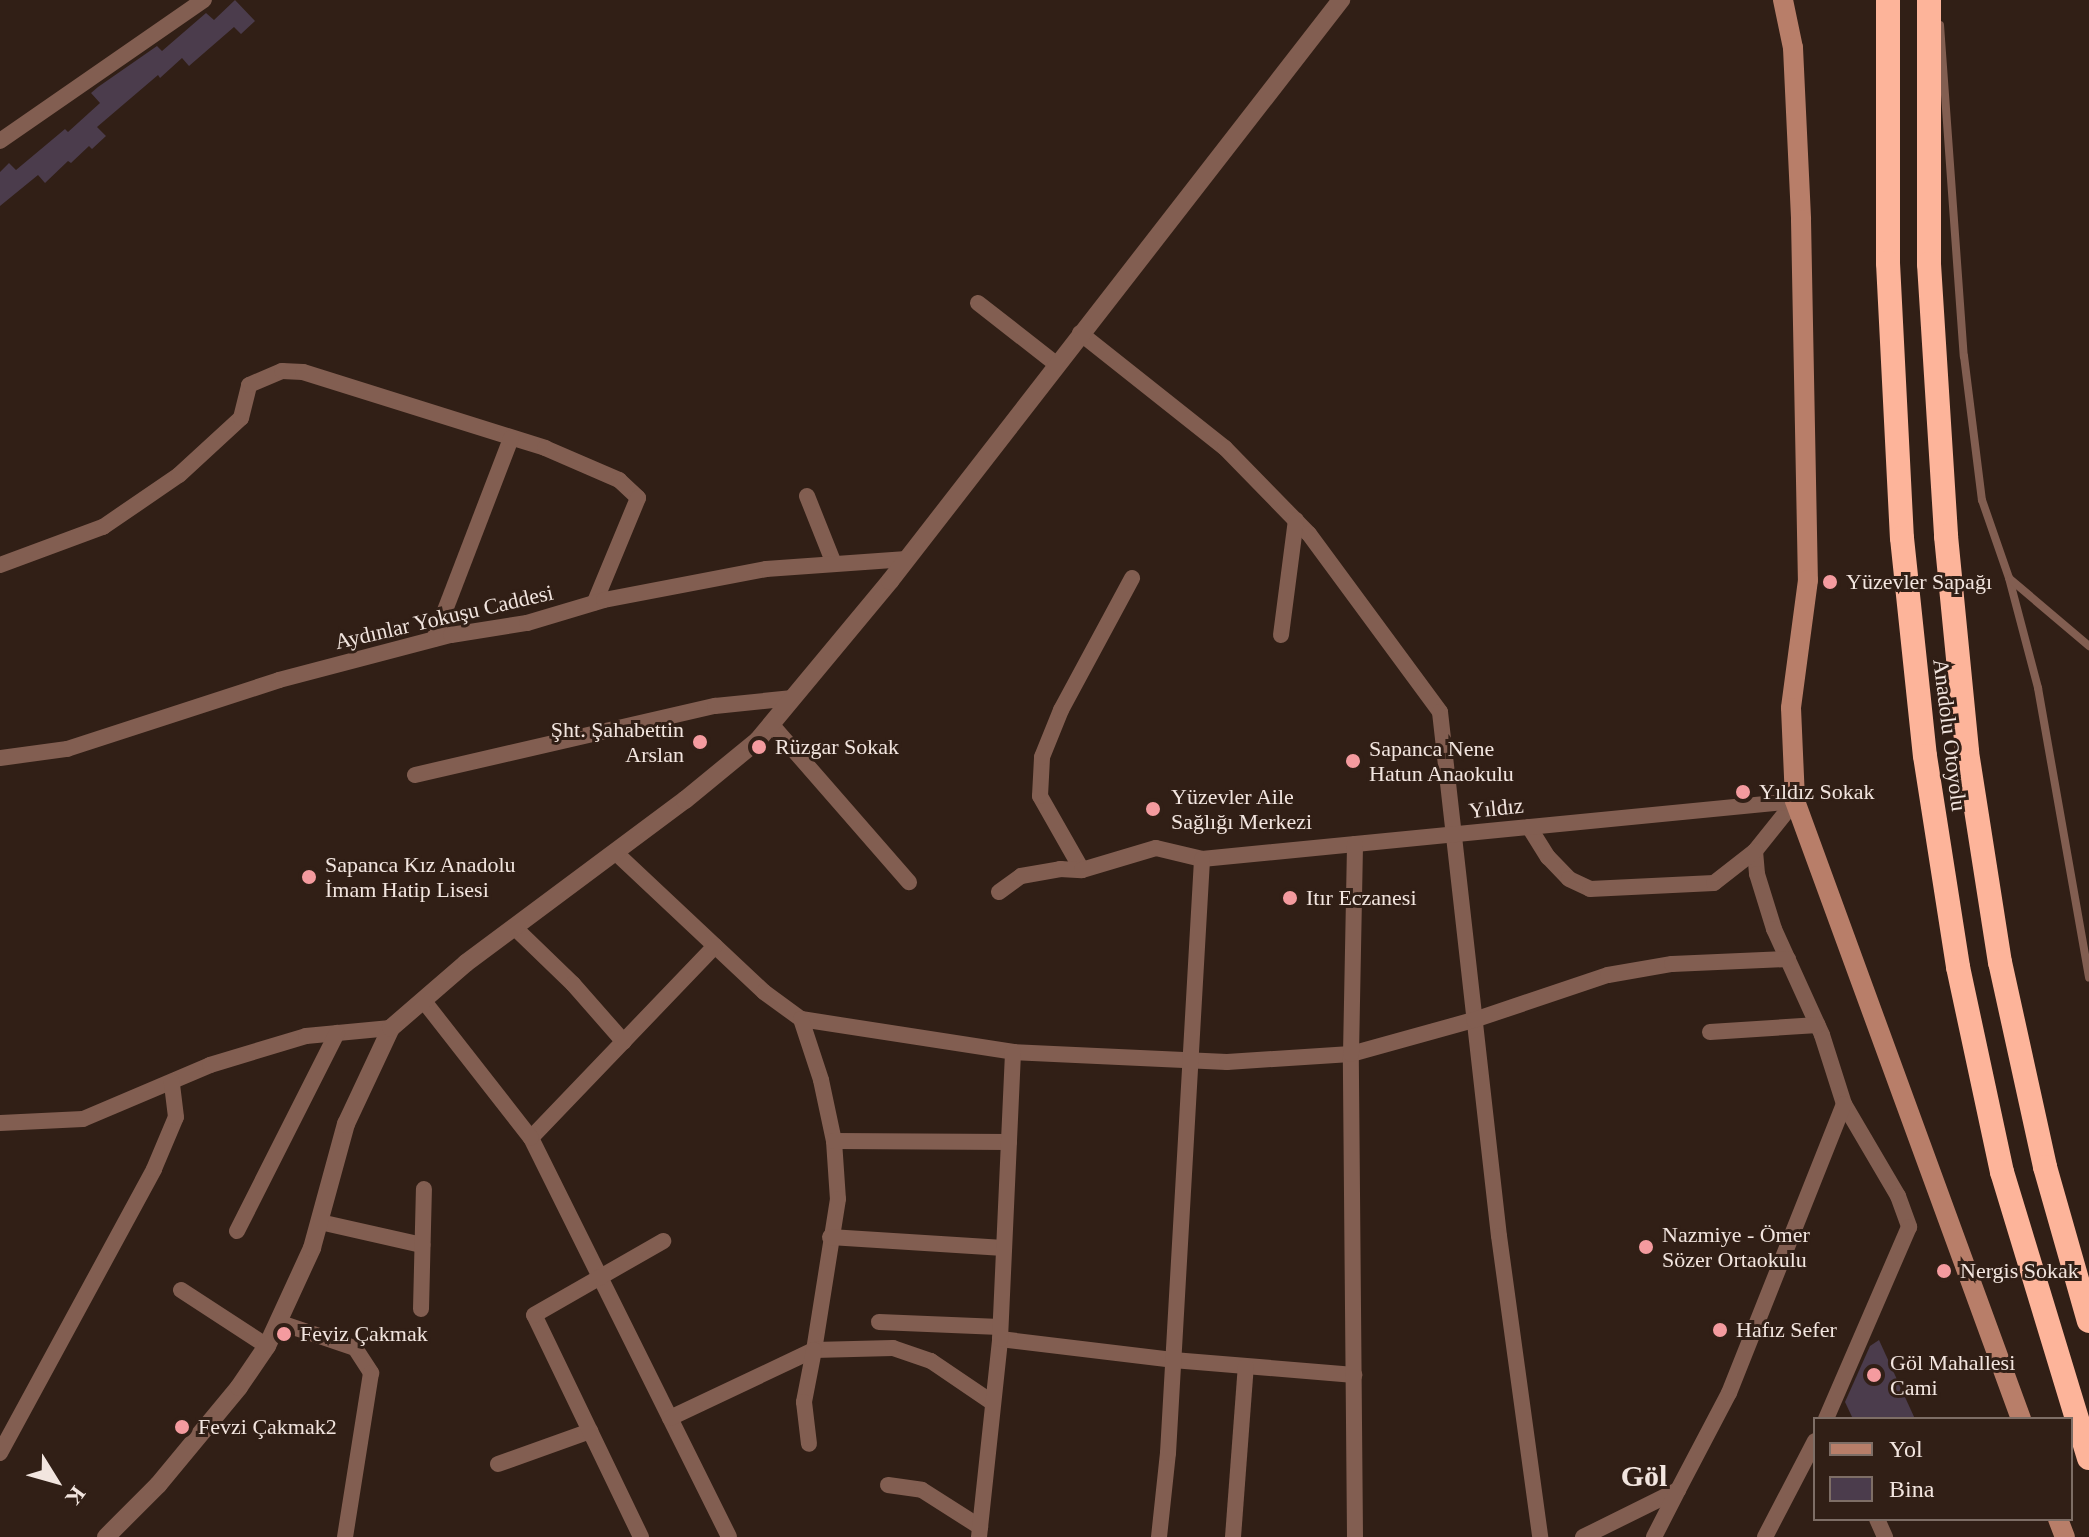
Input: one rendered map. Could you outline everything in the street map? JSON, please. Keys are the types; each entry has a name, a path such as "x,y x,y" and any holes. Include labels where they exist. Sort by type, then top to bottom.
{"highway":[{"name":"Anadolu Otoyolu","path":"1888,0 1889,278 1902,538 1925,756 1958,967 2002,1172 2089,1458"},
{"name":"Anadolu Otoyolu","path":"1929,0 1929,264 1946,536 1967,752 2000,962 2045,1167 2089,1321"}],"main road":[{"path":"1783,0 1793,48 1796,95 1808,580 1791,708 1795,801 2020,1417"}],"street":[{"path":"0,141 204,0"},
{"path":"106,1537 158,1485 239,1387 267,1346 312,1248 346,1124 391,1028 514,927 697,790 758,740 907,559 1341,0"},
{"path":"978,303 1056,364"},
{"path":"1080,333 1225,448 1296,520 1369,611 1440,712 1457,834 1474,1020 1499,1236 1540,1537"},
{"path":"0,565 103,527 179,475 241,418 249,385 282,371 303,372 511,438 619,480 638,498 595,602"},
{"path":"434,639 511,438"},
{"path":"807,496 834,564"},
{"path":"1281,635 1296,520"},
{"name":"Aydınlar Yokuşu Caddesi","path":"0,758 67,749 279,680 434,639 527,623 595,602 766,569 907,559"},
{"path":"1082,870 1040,796 1042,757 1061,710 1132,578"},
{"path":"415,775 715,706 793,698"},
{"path":"771,724 909,882"},
{"path":"1529,827 1548,857 1569,879 1590,889 1714,883 1755,851 1795,801"},
{"name":"Yıldız","path":"999,892 1021,876 1060,869 1082,870 1156,848 1202,859 1795,801"},
{"path":"1355,844 1351,1054 1355,1537"},
{"path":"1755,851 1757,874 1788,959 1818,1025 1844,1104 1898,1196 1909,1227 1827,1417"},
{"path":"615,852 764,992 801,1019 1013,1052 1227,1062 1351,1054 1474,1020 1608,975 1672,964 1788,959"},
{"path":"1159,1537 1173,1360 1202,859"},
{"path":"514,927 573,984 624,1042"},
{"path":"531,1138 715,946"},
{"path":"423,1000 531,1138 729,1537"},
{"path":"801,1019 821,1080 834,1141 838,1199 804,1402 809,1444"},
{"path":"1710,1032 1818,1025"},
{"path":"0,1123 83,1119 210,1065 306,1036 391,1028"},
{"path":"237,1231 337,1033"},
{"path":"980,1532 1000,1333 1013,1052"},
{"path":"0,1453 154,1169 176,1117 172,1082"},
{"path":"1654,1537 1729,1393 1844,1104"},
{"path":"834,1141 1009,1142"},
{"path":"421,1309 424,1189"},
{"path":"320,1222 422,1245"},
{"path":"830,1237 1004,1248"},
{"path":"641,1537 534,1315 663,1241"},
{"path":"181,1290 267,1346"},
{"path":"278,1322 355,1348 371,1373 345,1537"},
{"path":"879,1322 1000,1333 1173,1360 1354,1375"},
{"path":"670,1418 814,1350 893,1348 931,1361 993,1403"},
{"path":"1233,1537 1246,1366"},
{"path":"498,1464 590,1431"},
{"path":"1765,1537 1813,1445"},
{"path":"888,1485 922,1490 951,1505 980,1532"},
{"path":"1583,1537 1678,1490"}],"lane":[{"path":"1937,0 1948,91 1963,340 1982,500 2009,578 2038,688 2089,978"},
{"path":"2009,578 2089,646"}],"building":[{"path":"235,0 255,21 241,34 234,27 189,66 182,58 160,78 158,75 97,127 106,136 92,149 89,146 71,163 68,161 45,183 38,175 0,206 0,172 9,163 16,170 65,129 68,132 100,103 91,93 98,87 157,46 162,51 206,13 214,20"},
{"name":"Göl Mahallesi Cami","path":"1879,1340 1914,1417 1852,1417 1845,1402 1870,1346"}],"place":[{"name":"Yüzevler Sapağı","path":"1830,582"},
{"name":"Şht. Şahabettin Arslan","path":"700,742"},
{"name":"Rüzgar Sokak","path":"759,747"},
{"name":"Sapanca Nene Hatun Anaokulu","path":"1353,761"},
{"name":"Yıldız Sokak","path":"1743,792"},
{"name":"Yüzevler Aile Sağlığı Merkezi","path":"1153,809"},
{"name":"Sapanca Kız Anadolu İmam Hatip Lisesi","path":"309,877"},
{"name":"Itır Eczanesi","path":"1290,898"},
{"name":"Nazmiye - Ömer Sözer Ortaokulu","path":"1646,1247"},
{"name":"Nergis Sokak","path":"1944,1271"},
{"name":"Hafız Sefer","path":"1720,1330"},
{"name":"Feviz Çakmak","path":"284,1334"},
{"name":"Göl Mahallesi Cami","path":"1874,1375"},
{"name":"Fevzi Çakmak2","path":"182,1427"}],"district":[{"name":"Göl","path":"1644,1476"}]}
